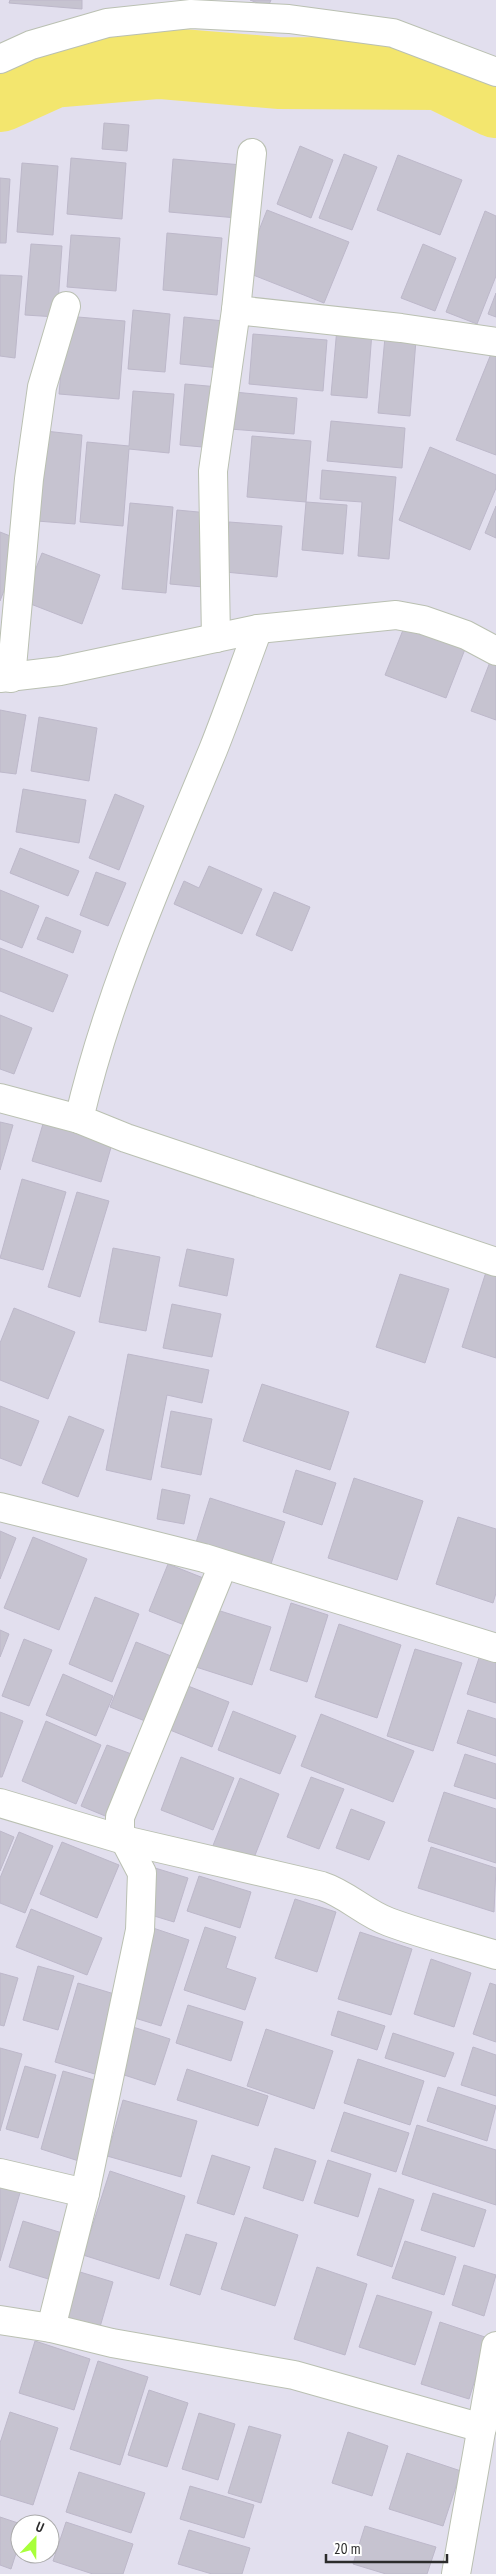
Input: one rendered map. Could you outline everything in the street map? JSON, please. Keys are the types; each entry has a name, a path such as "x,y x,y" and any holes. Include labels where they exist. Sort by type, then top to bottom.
{"street":[{"path":"0,59 30,45 107,23 191,14 289,19 393,33 496,72"},
{"path":"216,638 213,471 236,310 252,153"},
{"path":"66,306 40,396 6,678 60,671 258,629 396,615 424,620 466,635 496,651"},
{"path":"236,310 401,328 496,342"},
{"path":"79,1119 88,1080 138,932 214,747 258,629"},
{"path":"0,1098 79,1119 126,1138 496,1262"},
{"path":"0,1508 204,1558 496,1648"},
{"path":"51,2328 85,2194 140,1930 142,1873 120,1831 120,1817 223,1565"},
{"path":"0,1803 124,1840 322,1886 340,1892 369,1912 388,1922 496,1955"},
{"path":"0,2173 85,2194"},
{"path":"0,2320 51,2328 112,2343 294,2375 482,2428"},
{"path":"456,2574 496,2346"}],"building":[{"path":"10,0 82,0 82,9 9,3"},
{"path":"250,0 271,0 268,7"},
{"path":"104,123 129,125 127,151 102,149"},
{"path":"300,146 333,160 311,218 277,204"},
{"path":"344,154 377,167 352,230 319,218"},
{"path":"398,155 462,180 440,235 377,210"},
{"path":"71,158 126,163 122,219 67,214"},
{"path":"173,159 242,165 237,218 169,212"},
{"path":"22,163 58,166 53,235 17,232"},
{"path":"0,178 10,179 6,243 0,243"},
{"path":"267,210 349,242 324,303 243,271"},
{"path":"485,211 496,216 496,276 477,324 446,312"},
{"path":"167,233 222,238 217,295 163,290"},
{"path":"71,235 120,238 116,291 67,287"},
{"path":"31,244 62,246 57,317 25,315"},
{"path":"423,244 456,258 435,311 401,298"},
{"path":"0,275 22,276 15,358 0,356"},
{"path":"496,293 496,317 488,314"},
{"path":"133,310 170,314 165,372 128,369"},
{"path":"66,316 125,321 119,399 59,394"},
{"path":"184,317 224,321 220,368 180,364"},
{"path":"337,328 372,332 367,398 331,395"},
{"path":"253,334 327,340 323,391 249,384"},
{"path":"385,337 416,340 410,416 378,413"},
{"path":"493,349 496,350 496,455 456,440"},
{"path":"185,384 219,387 214,448 180,445"},
{"path":"133,391 174,394 169,453 129,449 123,526 80,522 87,442 129,446"},
{"path":"234,392 297,398 294,434 230,429"},
{"path":"331,421 405,428 402,468 327,461"},
{"path":"45,431 82,435 75,524 37,521"},
{"path":"252,436 311,441 306,502 247,497"},
{"path":"430,447 496,475 496,488 470,550 399,520"},
{"path":"322,470 396,477 389,559 358,556 362,502 320,499"},
{"path":"306,502 347,505 343,554 302,550"},
{"path":"130,503 173,507 166,593 122,589"},
{"path":"496,506 496,538 485,533"},
{"path":"177,510 209,513 203,587 170,584"},
{"path":"229,522 282,526 277,577 225,572"},
{"path":"0,532 23,541 0,601"},
{"path":"42,553 100,575 82,624 23,601"},
{"path":"407,620 467,644 446,698 385,675"},
{"path":"490,662 496,664 496,720 471,711"},
{"path":"0,710 26,715 16,774 0,772"},
{"path":"39,717 97,728 89,781 31,771"},
{"path":"23,789 86,800 79,843 16,832"},
{"path":"115,794 144,806 119,870 89,858"},
{"path":"20,848 79,871 68,896 10,873"},
{"path":"209,866 262,889 242,934 174,904 184,881 199,888"},
{"path":"96,872 126,883 108,926 80,915"},
{"path":"0,890 39,906 22,948 0,939"},
{"path":"274,892 310,907 292,951 256,935"},
{"path":"46,917 81,931 73,953 37,939"},
{"path":"0,948 68,975 53,1012 0,991"},
{"path":"0,1015 32,1028 14,1074 0,1069"},
{"path":"45,1117 114,1137 101,1182 32,1161"},
{"path":"0,1122 13,1125 0,1170"},
{"path":"22,1179 66,1192 43,1270 0,1258"},
{"path":"77,1192 109,1201 80,1297 48,1287"},
{"path":"113,1248 160,1257 146,1331 99,1322"},
{"path":"187,1249 234,1259 227,1296 179,1286"},
{"path":"486,1272 496,1276 496,1358 462,1347"},
{"path":"400,1274 449,1289 425,1363 376,1347"},
{"path":"172,1304 221,1314 212,1357 163,1348"},
{"path":"14,1308 75,1332 48,1399 0,1380 0,1343"},
{"path":"128,1354 209,1370 202,1403 167,1395 151,1480 106,1470"},
{"path":"262,1384 349,1412 330,1470 243,1441"},
{"path":"0,1406 39,1421 21,1466 0,1458"},
{"path":"171,1411 212,1419 201,1475 161,1467"},
{"path":"69,1416 104,1430 78,1497 42,1483"},
{"path":"296,1470 336,1483 322,1525 283,1512"},
{"path":"354,1478 423,1501 397,1580 328,1558"},
{"path":"162,1489 190,1495 184,1524 157,1519"},
{"path":"210,1498 285,1522 267,1576 193,1552"},
{"path":"458,1517 496,1529 496,1593 493,1603 436,1584"},
{"path":"0,1531 16,1538 0,1579"},
{"path":"33,1537 87,1559 59,1630 4,1608"},
{"path":"168,1564 211,1581 192,1628 149,1611"},
{"path":"95,1597 139,1614 112,1682 69,1664"},
{"path":"291,1603 328,1615 307,1682 270,1670"},
{"path":"214,1609 271,1627 252,1685 196,1667"},
{"path":"339,1624 401,1645 377,1718 315,1697"},
{"path":"0,1630 9,1634 0,1657"},
{"path":"24,1639 52,1650 29,1706 2,1696"},
{"path":"136,1642 181,1660 155,1725 110,1707"},
{"path":"415,1649 462,1663 433,1751 387,1736"},
{"path":"480,1655 496,1660 496,1703 467,1694"},
{"path":"63,1674 113,1696 96,1736 46,1715"},
{"path":"188,1686 229,1702 212,1747 170,1730"},
{"path":"468,1710 496,1719 496,1756 457,1743"},
{"path":"233,1711 296,1736 280,1774 218,1750"},
{"path":"0,1712 23,1721 2,1777 0,1777"},
{"path":"321,1714 414,1751 393,1802 301,1766"},
{"path":"46,1721 101,1745 76,1804 22,1781"},
{"path":"107,1745 137,1756 110,1818 81,1806"},
{"path":"465,1754 496,1764 496,1799 454,1786"},
{"path":"181,1757 234,1778 213,1830 161,1810"},
{"path":"311,1777 344,1789 319,1849 287,1837"},
{"path":"240,1778 279,1794 250,1868 210,1853"},
{"path":"444,1792 496,1809 496,1863 428,1841"},
{"path":"351,1809 385,1822 369,1860 336,1848"},
{"path":"0,1831 14,1837 0,1871"},
{"path":"19,1832 53,1846 25,1913 0,1903 0,1878"},
{"path":"62,1842 119,1865 97,1918 40,1894"},
{"path":"431,1847 496,1868 494,1912 418,1888"},
{"path":"155,1868 188,1878 174,1922 141,1912"},
{"path":"199,1876 251,1892 240,1928 187,1911"},
{"path":"295,1899 336,1912 317,1972 275,1958"},
{"path":"31,1909 102,1938 87,1975 16,1947"},
{"path":"205,1927 236,1937 226,1968 256,1978 245,2010 184,1990"},
{"path":"153,1928 189,1940 161,2026 125,2015"},
{"path":"360,1932 412,1949 391,2015 338,1999"},
{"path":"431,1959 471,1973 454,2027 414,2014"},
{"path":"38,1966 74,1976 58,2030 23,2020"},
{"path":"0,1973 18,1978 4,2026 0,2025"},
{"path":"78,1983 121,1996 98,2075 55,2062"},
{"path":"490,1983 496,1985 496,2042 473,2034"},
{"path":"188,2005 243,2022 231,2061 176,2043"},
{"path":"338,2011 385,2026 377,2050 331,2035"},
{"path":"133,2027 170,2039 155,2085 118,2073"},
{"path":"266,2029 333,2051 314,2109 247,2086"},
{"path":"393,2033 454,2053 445,2077 385,2058"},
{"path":"473,2047 496,2055 496,2096 461,2085"},
{"path":"0,2048 22,2054 0,2131"},
{"path":"358,2059 424,2081 410,2125 344,2103"},
{"path":"25,2066 56,2075 38,2138 6,2129"},
{"path":"187,2069 268,2096 258,2126 177,2100"},
{"path":"63,2071 105,2083 82,2162 41,2149"},
{"path":"438,2087 496,2106 487,2141 427,2121"},
{"path":"123,2100 197,2121 181,2177 107,2156"},
{"path":"344,2112 409,2133 396,2172 331,2151"},
{"path":"417,2125 496,2150 496,2205 402,2174"},
{"path":"275,2148 316,2161 303,2201 263,2188"},
{"path":"212,2155 250,2167 234,2215 197,2203"},
{"path":"328,2160 371,2174 358,2217 314,2203"},
{"path":"110,2171 185,2196 159,2279 83,2255"},
{"path":"0,2180 22,2186 0,2261"},
{"path":"379,2188 414,2200 392,2267 357,2255"},
{"path":"433,2193 486,2210 474,2247 421,2230"},
{"path":"245,2217 298,2235 275,2306 221,2289"},
{"path":"23,2221 69,2235 55,2281 9,2267"},
{"path":"186,2234 217,2243 200,2295 170,2285"},
{"path":"405,2241 456,2257 444,2295 392,2278"},
{"path":"464,2265 496,2275 484,2316 452,2305"},
{"path":"317,2267 367,2284 345,2355 294,2339"},
{"path":"80,2272 113,2282 100,2327 67,2317"},
{"path":"377,2295 432,2312 415,2365 359,2347"},
{"path":"440,2322 488,2338 469,2399 421,2384"},
{"path":"35,2341 90,2359 74,2410 19,2393"},
{"path":"98,2361 148,2377 120,2465 70,2449"},
{"path":"149,2390 188,2403 167,2467 128,2455"},
{"path":"10,2412 58,2428 33,2505 0,2495 0,2443"},
{"path":"199,2413 235,2424 218,2480 182,2469"},
{"path":"249,2426 281,2435 261,2503 228,2493"},
{"path":"348,2432 388,2446 372,2496 332,2483"},
{"path":"407,2453 461,2471 443,2526 389,2509"},
{"path":"79,2472 145,2493 131,2533 66,2512"},
{"path":"190,2486 254,2505 244,2538 180,2519"},
{"path":"0,2517 10,2520 10,2564 13,2564 11,2569 0,2565"},
{"path":"66,2522 133,2544 123,2574 93,2574 60,2563 60,2540"},
{"path":"365,2526 436,2547 427,2574 386,2574 353,2564"},
{"path":"189,2530 250,2548 242,2574 212,2574 178,2564"}],"waterway":[{"path":"0,96 53,72 159,63 278,73 439,74 496,102"}]}
